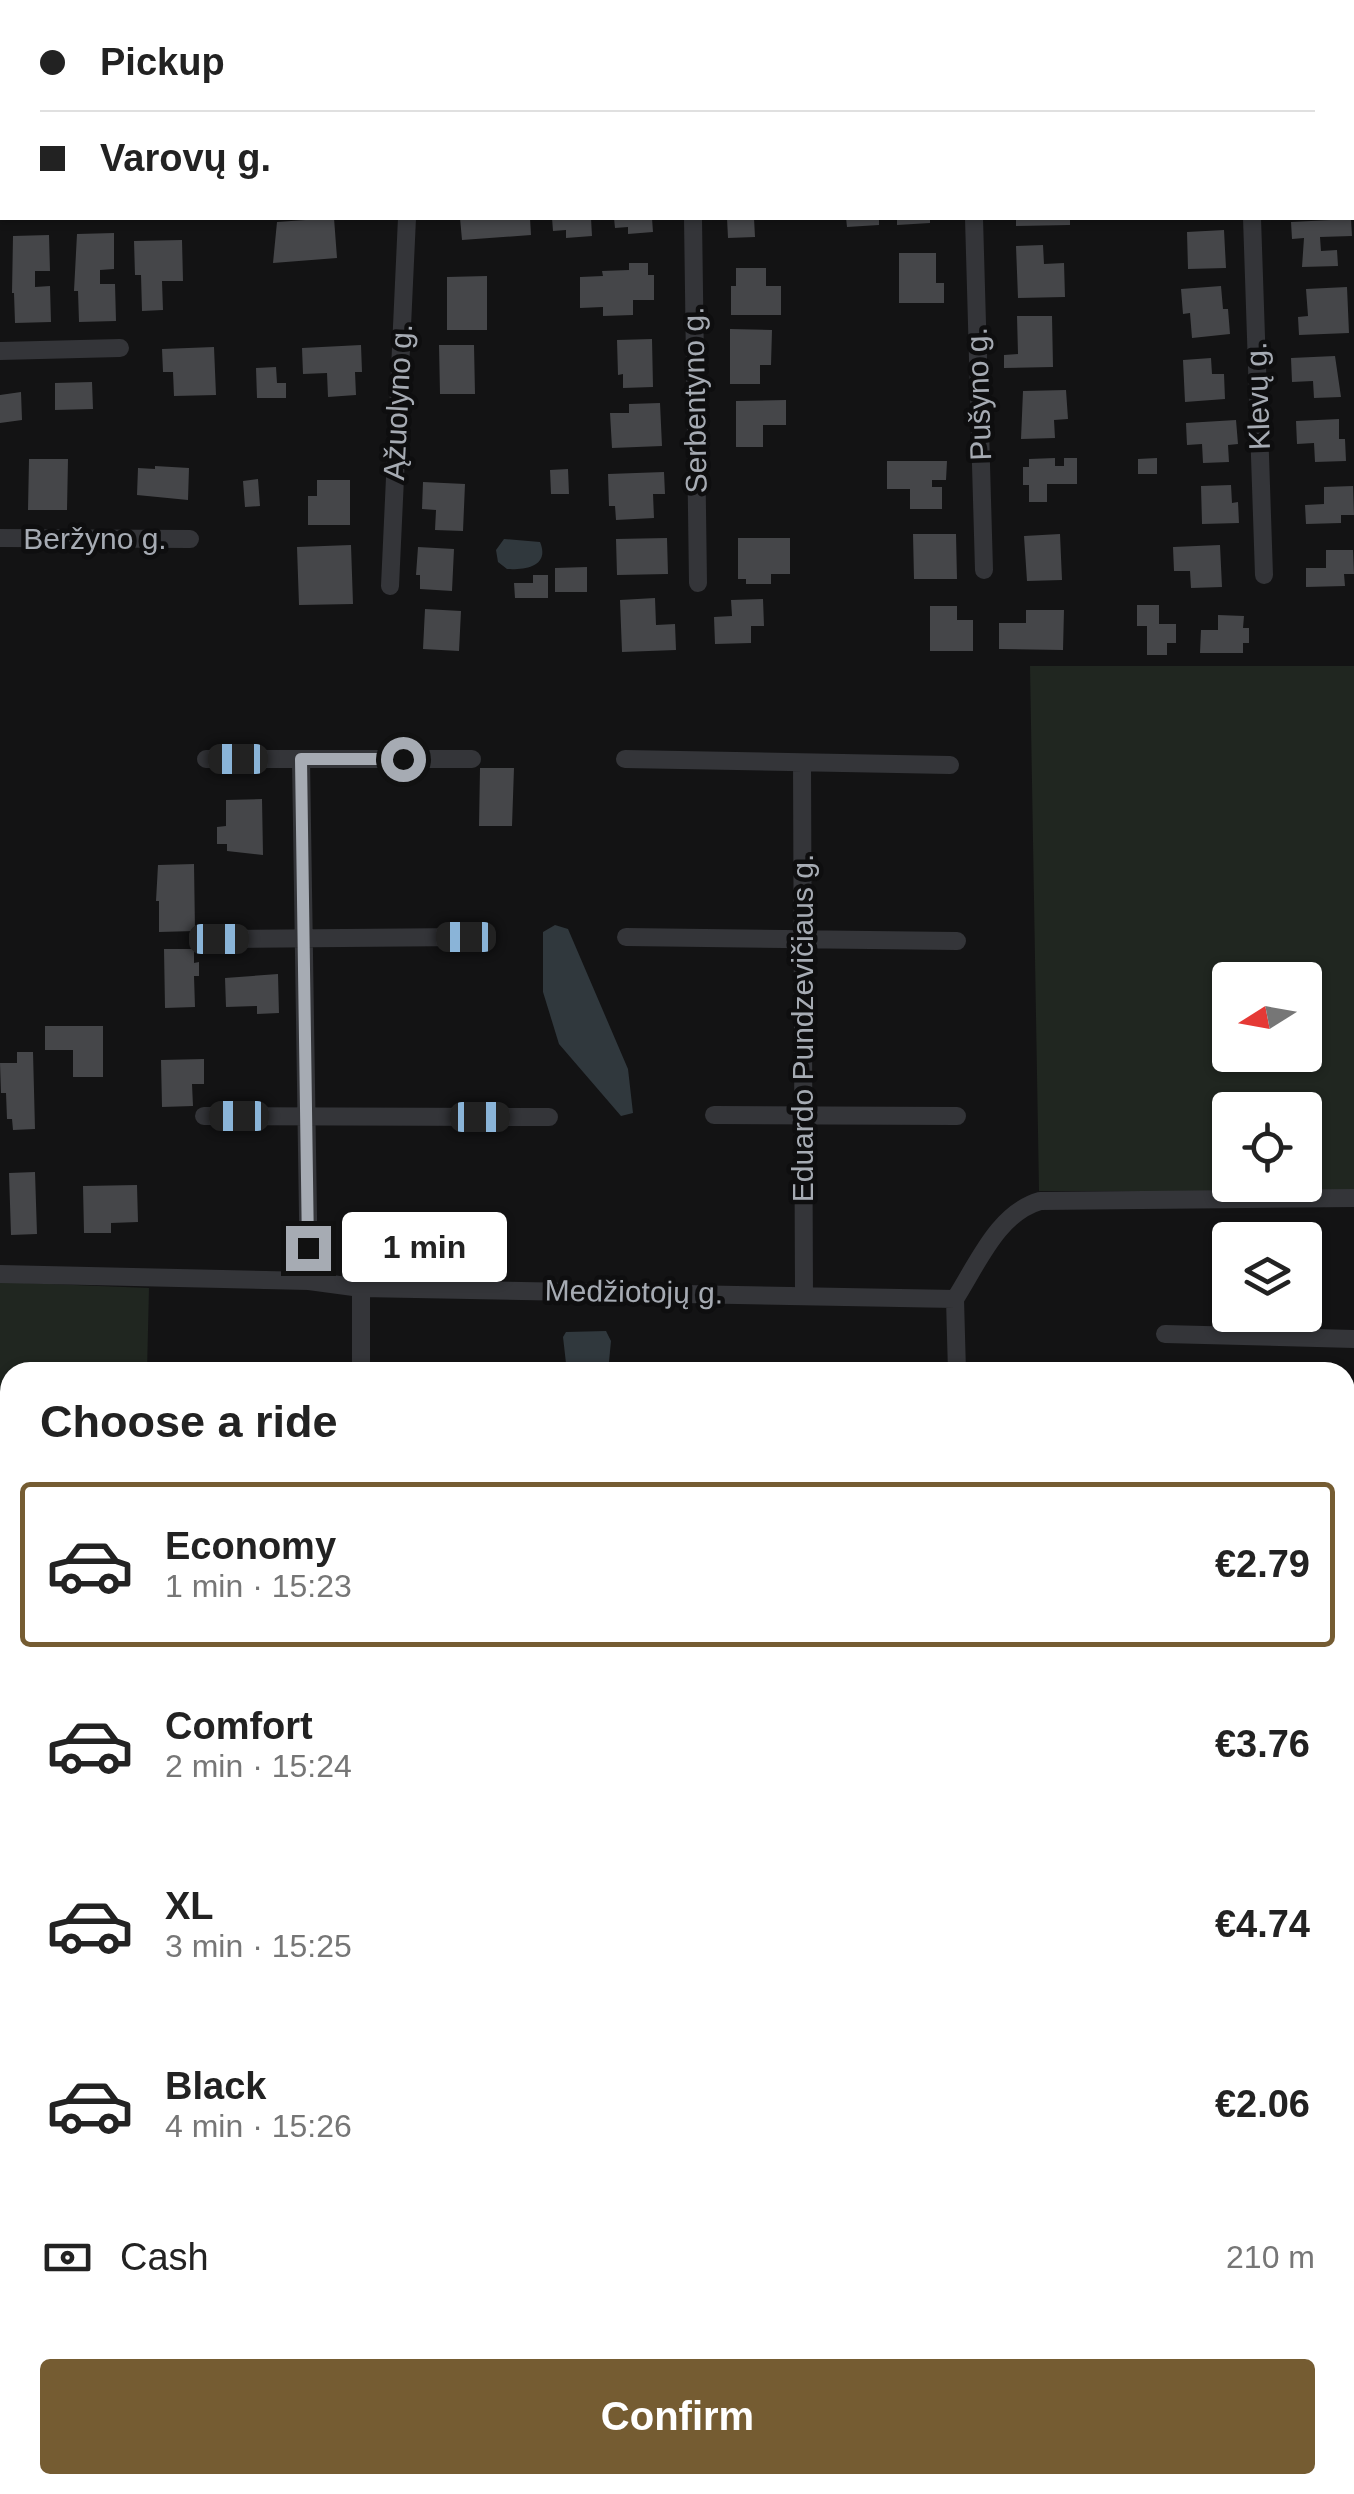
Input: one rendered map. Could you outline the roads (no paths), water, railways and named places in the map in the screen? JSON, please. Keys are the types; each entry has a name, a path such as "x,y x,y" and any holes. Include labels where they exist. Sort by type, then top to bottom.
{"street":[{"name":"Ąžuolyno g.","path":"390,586 407,220"},
{"name":"Serbentyno g.","path":"693,220 698,582"},
{"name":"Pušyno g.","path":"974,220 984,570"},
{"name":"Klevų g.","path":"1252,220 1264,574"},
{"path":"0,351 120,348"},
{"name":"Beržyno g.","path":"0,538 190,539"},
{"path":"206,759 472,759"},
{"path":"301,759 309,1281"},
{"path":"625,759 950,765"},
{"name":"Eduardo Pundzevičiaus g.","path":"802,762 804,1294"},
{"path":"219,939 466,937"},
{"path":"626,937 958,940"},
{"path":"714,1114 957,1116"},
{"path":"204,1116 550,1117"},
{"path":"957,1362 955,1299 1006,1220 1023,1206 1040,1201 1354,1198"},
{"name":"Medžiotojų g.","path":"0,1274 309,1281 361,1288 955,1299"},
{"path":"361,1288 361,1362"},
{"path":"1165,1334 1354,1339"}]}
